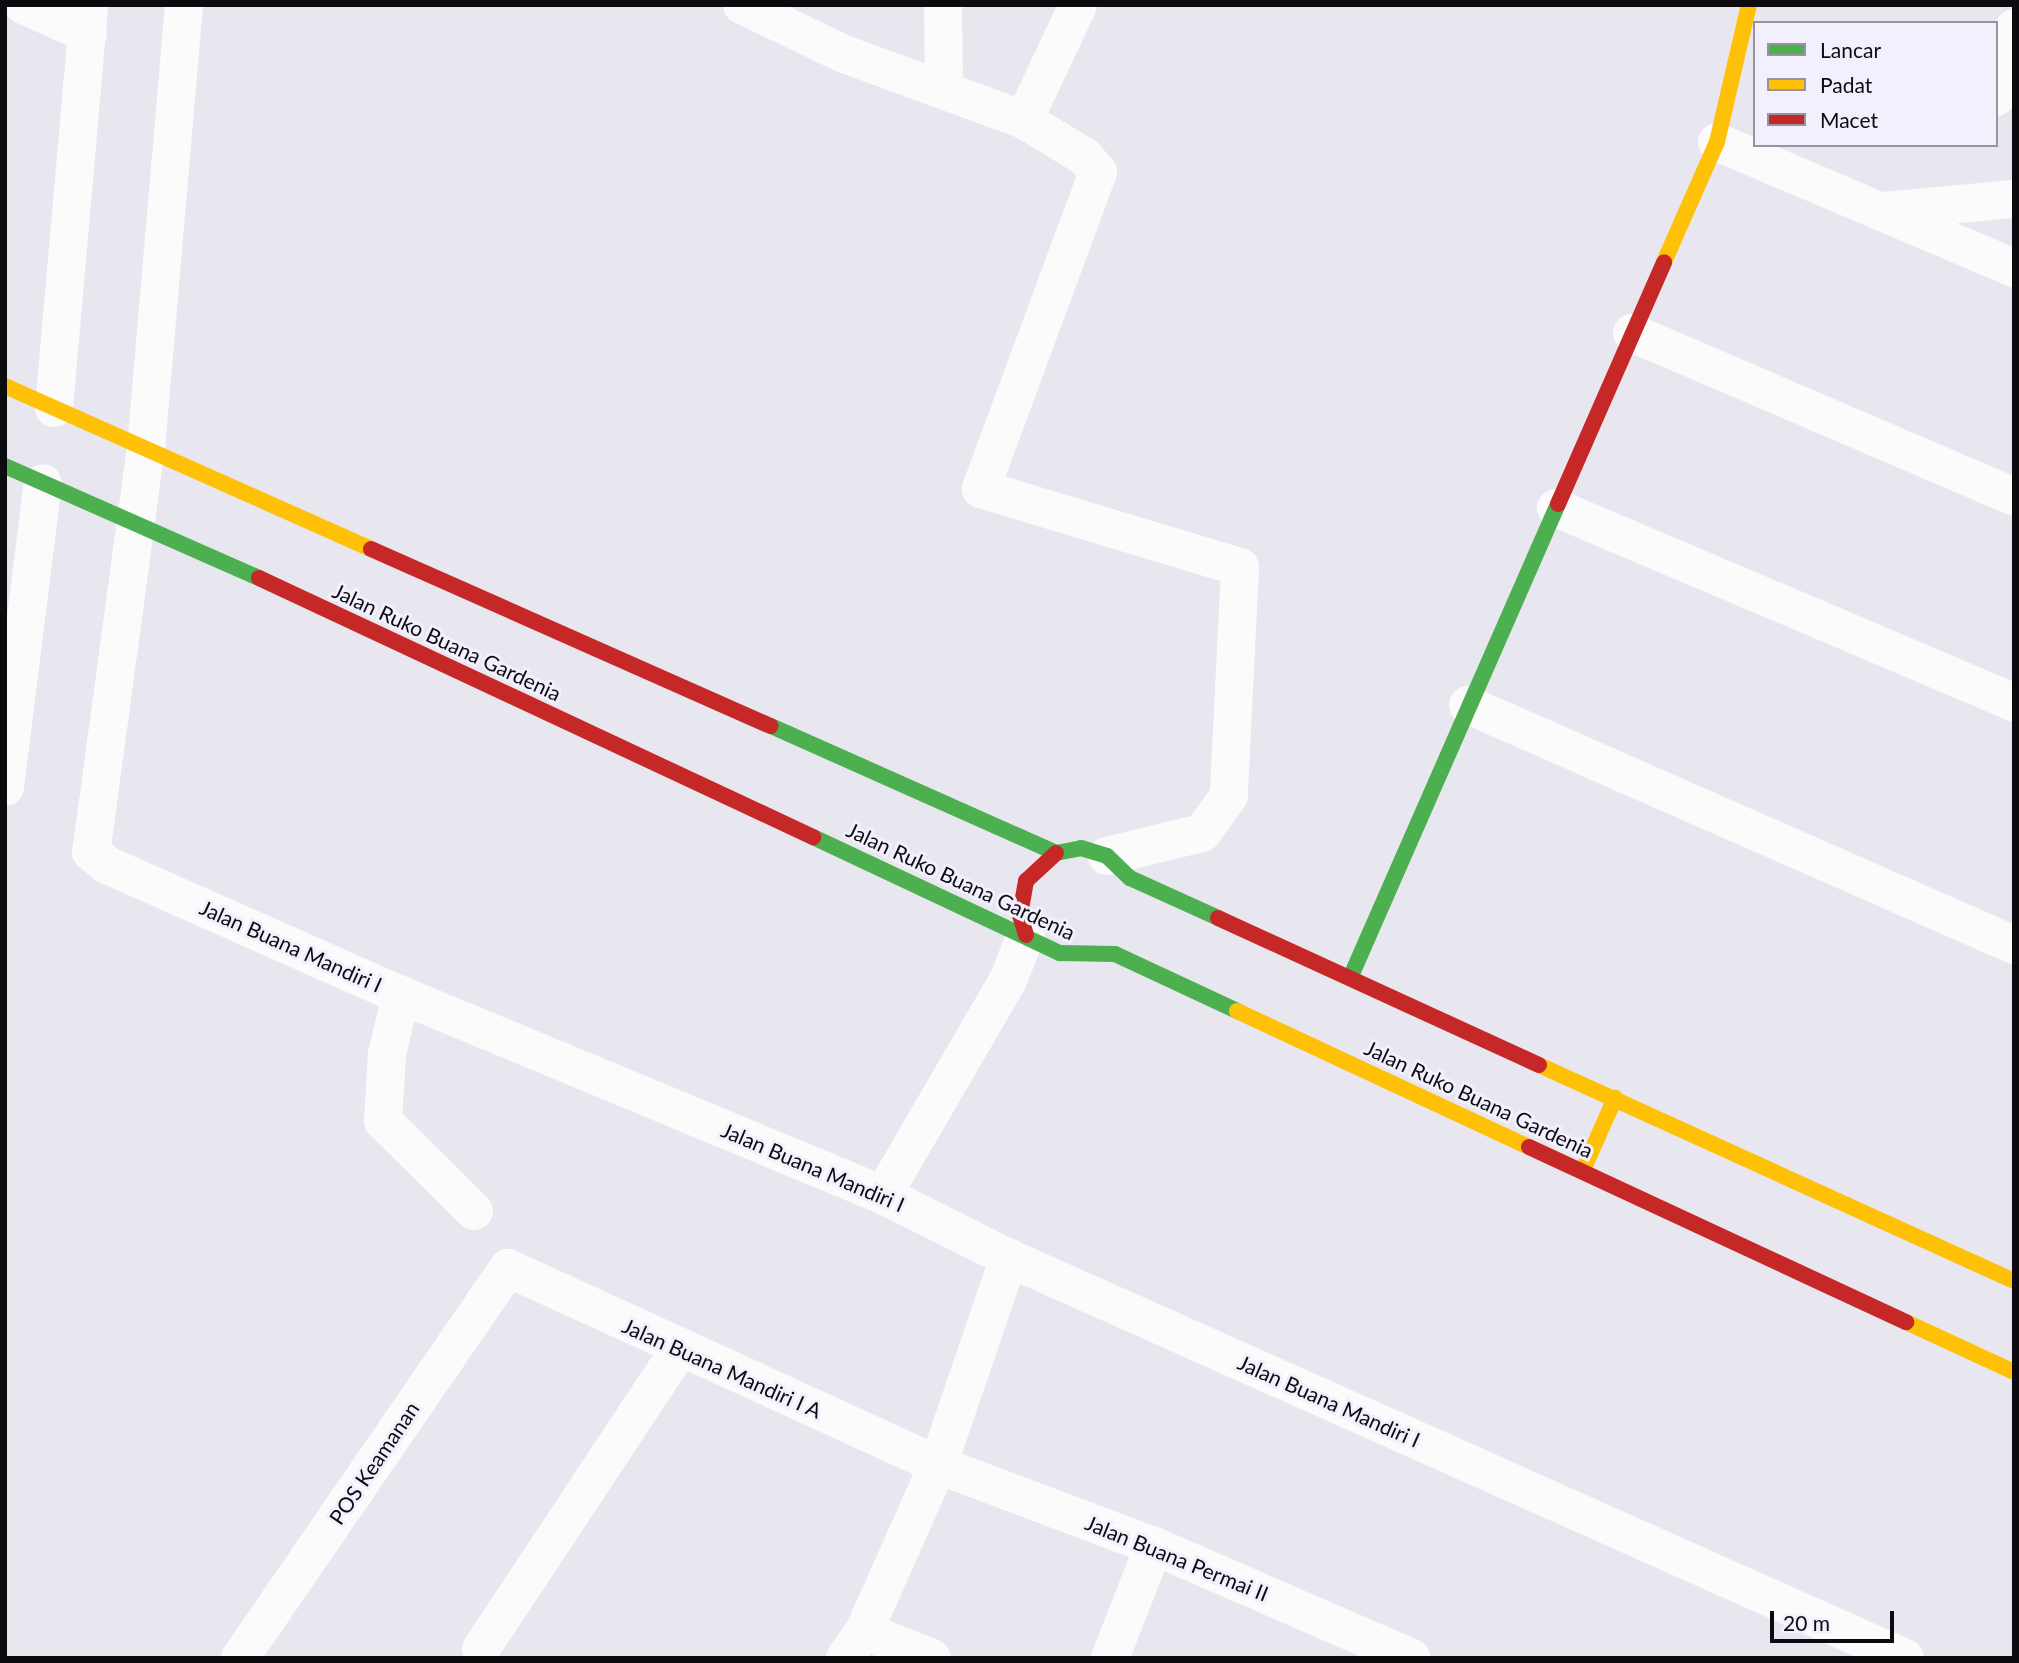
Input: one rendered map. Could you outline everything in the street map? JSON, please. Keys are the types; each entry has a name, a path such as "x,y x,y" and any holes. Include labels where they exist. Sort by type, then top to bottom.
{"street":[{"path":"23,5 88,19 65,413"},
{"name":"Jalan Buana Mandiri I","path":"184,5 91,852 401,995 883,1195 1009,1258 1905,1658"},
{"path":"742,5 844,54 944,88 1024,120 1085,157 1098,172 1097,186 981,489 1240,567 1229,796 1202,833 1107,856"},
{"path":"943,5 944,88"},
{"path":"1024,120 1078,5"},
{"path":"1351,976 1717,142 1749,5"},
{"path":"1998,89 2014,28"},
{"path":"1717,142 2014,268"},
{"path":"1878,211 2014,199"},
{"path":"1632,333 2014,497"},
{"path":"5,386 1056,853"},
{"name":"Jalan Ruko Buana Gardenia","path":"5,466 126,517 1074,957 1115,954 2014,1372"},
{"path":"5,787 52,486"},
{"path":"1556,508 2014,702"},
{"path":"1468,705 2014,945"},
{"path":"883,1195 1007,980 1026,935 1020,915 1026,881 1056,853 1082,848 1107,856 1130,878 1351,976 2014,1281"},
{"path":"401,995 387,1054 383,1121 474,1211"},
{"path":"1583,1170 1615,1098"},
{"path":"932,1658 855,1644 938,1465 1009,1258"},
{"name":"Jalan Buana Mandiri I A","path":"508,1268 679,1350 938,1465"},
{"name":"POS Keamanan","path":"240,1658 508,1268"},
{"path":"481,1649 679,1350"},
{"name":"Jalan Buana Permai II","path":"938,1465 1154,1546 1412,1658"},
{"path":"1110,1658 1154,1546"}],"traffic: fast":[{"path":"5,466 259,578"},
{"path":"1351,976 1558,504"},
{"path":"771,726 1056,853 1081,848 1107,856 1130,878 1218,918"},
{"path":"813,837 1060,953 1115,954 1237,1011"}],"traffic: slow":[{"path":"1664,262 1717,142 1749,5"},
{"path":"5,386 371,549"},
{"path":"1237,1011 1529,1147"},
{"path":"1539,1065 2014,1281"},
{"path":"1583,1170 1615,1098"},
{"path":"1906,1322 2014,1372"}],"traffic: jam":[{"path":"1558,504 1664,262"},
{"path":"371,549 771,726"},
{"path":"259,578 813,837"},
{"path":"1026,935 1020,915 1026,881 1056,853"},
{"path":"1218,918 1539,1065"},
{"path":"1529,1147 1906,1322"}]}
